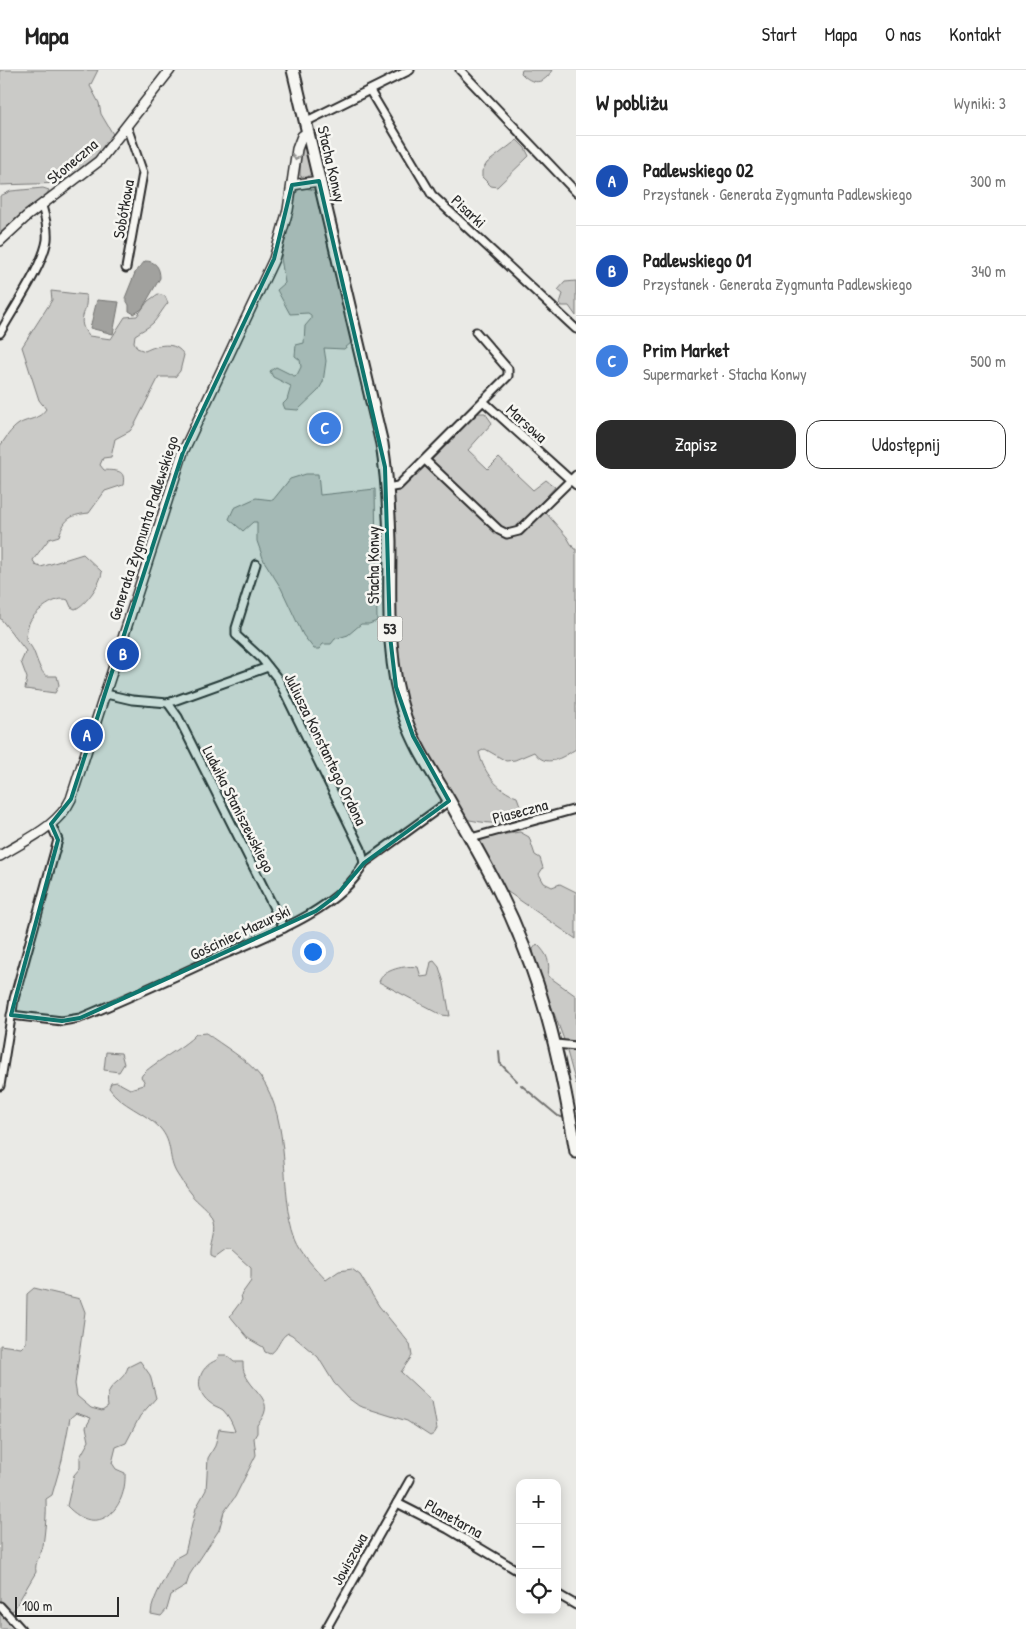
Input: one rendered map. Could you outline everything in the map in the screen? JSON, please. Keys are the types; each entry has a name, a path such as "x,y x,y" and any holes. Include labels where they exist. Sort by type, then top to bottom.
{"main road":[{"name":"Stacha Konwy","path":"293,70 377,420 388,488 390,636 394,675 403,712 413,736 471,838 499,892 526,953 545,1002 556,1044 576,1152"}],"street":[{"name":"Słoneczna","path":"0,241 99,162 170,70"},
{"path":"306,127 410,70"},
{"path":"460,70 549,166 576,192"},
{"path":"467,70 483,94"},
{"name":"Pisarki","path":"370,91 432,195 576,330"},
{"name":"Sobótkowa","path":"126,268 143,173 127,127"},
{"name":"Generała Zygmunta Padlewskiego","path":"0,856 51,824 66,809 71,800 183,452 197,418 272,265 284,227 297,149 306,127"},
{"path":"292,186 320,181"},
{"path":"0,333 39,262 46,240 46,219 42,206"},
{"path":"388,488 398,486 506,379 508,371 476,332"},
{"name":"Marsowa","path":"483,401 574,480"},
{"path":"425,460 499,530 507,534 519,531 574,480"},
{"path":"256,564 236,631 240,641 268,667"},
{"name":"Juliusza Konstantego Ordona","path":"106,694 132,700 168,703 268,667 278,679 304,730 361,850 364,863"},
{"name":"Ludwika Staniszewskiego","path":"168,703 178,717 284,928"},
{"name":"Gościniec Mazurski","path":"11,1015 62,1021 80,1018 284,928 330,901 360,870 364,863 449,801"},
{"name":"Piaseczna","path":"471,838 576,809"},
{"path":"0,1086 11,1015 58,840 55,829 51,824"},
{"path":"556,1044 576,1046"},
{"path":"397,1503 410,1480"},
{"name":"Planetarna","path":"397,1503 448,1529 516,1570"},
{"name":"Jowiszowa","path":"326,1629 397,1503"},
{"path":"561,1596 576,1605"},
{"path":"0,1606 21,1629"}],"highlighted area":[{"path":"319,181 385,467 390,636 396,687 413,736 449,801 364,863 336,896 316,911 80,1018 62,1021 11,1015 58,840 51,824 71,799 183,452 274,259 292,185"}],"shaded area":[{"path":"0,70 98,70 90,86 99,103 101,114 114,136 97,157 64,183 0,185"},
{"path":"522,70 552,70 542,81 538,82 525,77 521,73"},
{"path":"517,140 525,148 529,156 497,187 491,186 482,177 482,171 487,163"},
{"path":"305,145 312,172 307,178 300,176 301,149"},
{"path":"43,188 49,190 45,198 0,235 0,196 11,191"},
{"path":"299,189 314,190 318,195 352,342 344,349 324,348 326,361 323,382 318,391 298,410 285,409 283,404 287,400 291,386 273,377 270,371 276,367 294,376 297,375 301,367 300,360 295,356 296,345 304,343 305,326 311,319 311,315 308,313 290,314 277,290 285,283 281,258 295,195"},
{"path":"145,261 152,262 157,266 160,278 142,309 134,314 129,311 129,305 125,298 135,273"},
{"path":"576,281 576,316 569,306 562,306 560,303 563,294 558,290 565,282"},
{"path":"51,291 86,295 86,307 82,320 85,330 89,336 111,339 125,317 137,316 148,301 158,294 165,296 168,303 153,323 135,335 134,342 137,348 145,351 166,345 176,347 184,355 180,371 175,377 159,377 135,424 130,431 115,439 111,457 103,458 100,465 104,470 122,473 123,485 105,491 89,513 70,518 59,536 49,539 33,560 35,565 41,567 83,554 102,572 99,582 92,593 79,607 75,609 71,607 68,600 58,600 41,609 29,623 26,641 30,644 42,672 46,676 57,676 59,685 55,693 25,689 27,678 21,662 26,651 0,618 0,446 16,426 37,417 46,409 39,400 22,347 52,300"},
{"path":"97,300 119,302 113,334 90,328"},
{"path":"478,413 485,413 492,423 468,450 488,469 499,458 533,490 546,480 555,487 539,505 567,537 574,549 576,549 576,749 549,761 539,757 534,752 515,760 506,761 485,749 479,752 484,767 492,780 504,790 517,797 521,808 519,819 499,823 486,823 465,819 417,740 404,701 396,656 394,492 424,468"},
{"path":"306,474 318,474 320,495 375,489 377,621 361,624 348,635 335,639 331,644 323,644 319,649 314,649 303,635 281,588 264,561 257,541 257,522 253,522 243,531 229,519 234,508 256,498 273,500 290,479"},
{"path":"520,832 529,837 535,855 540,858 543,868 539,874 544,883 552,887 560,884 576,892 576,939 505,890 479,843 486,837"},
{"path":"537,944 547,958 549,966 548,976 576,996 576,1084 563,1037 534,960 533,949"},
{"path":"434,961 439,967 444,983 450,1016 442,1015 379,982 390,971 407,967 418,967 421,977 428,976 431,962"},
{"path":"206,1033 242,1058 260,1076 270,1094 277,1114 284,1157 287,1200 296,1240 309,1261 326,1280 339,1271 352,1269 360,1275 379,1306 410,1344 412,1356 401,1372 432,1401 437,1429 434,1434 430,1436 407,1421 359,1406 348,1398 334,1383 318,1357 292,1335 288,1333 285,1335 270,1354 265,1352 263,1347 249,1339 230,1316 242,1300 241,1295 251,1281 251,1268 231,1250 226,1250 215,1258 211,1256 215,1231 214,1222 209,1213 193,1197 177,1174 164,1134 154,1122 120,1100 109,1088 111,1083 117,1082 130,1089 143,1085 144,1081 141,1077 150,1068 196,1034"},
{"path":"106,1052 121,1053 124,1064 119,1072 104,1070"},
{"path":"34,1288 80,1299 85,1312 75,1384 77,1396 91,1408 102,1411 108,1407 107,1399 111,1388 122,1378 128,1367 140,1361 150,1375 156,1398 140,1416 126,1443 116,1447 112,1463 116,1469 125,1473 124,1486 116,1508 100,1520 89,1520 78,1516 67,1506 74,1475 80,1468 80,1457 89,1441 86,1427 91,1418 76,1413 70,1418 62,1460 52,1495 46,1499 43,1546 37,1562 36,1572 13,1611 10,1611 0,1601 0,1345 21,1348 26,1343 27,1294"},
{"path":"219,1355 226,1355 234,1362 243,1362 244,1373 265,1404 263,1417 257,1425 257,1433 254,1438 256,1455 235,1497 224,1512 219,1530 190,1574 186,1586 171,1595 167,1609 161,1616 151,1614 157,1594 174,1559 185,1553 196,1508 206,1490 208,1458 215,1446 219,1429 235,1431 225,1412 204,1397 199,1385 205,1368 217,1360"},
{"path":"0,1613 15,1629 0,1629"}],"waterway":[{"path":"499,1051 500,1063 517,1081"},
{"path":"521,1085 558,1116 565,1118"}],"place":[{"name":"Prim Market","path":"325,428"},
{"name":"Padlewskiego 01","path":"123,654"},
{"name":"Padlewskiego 02","path":"87,735"}]}
